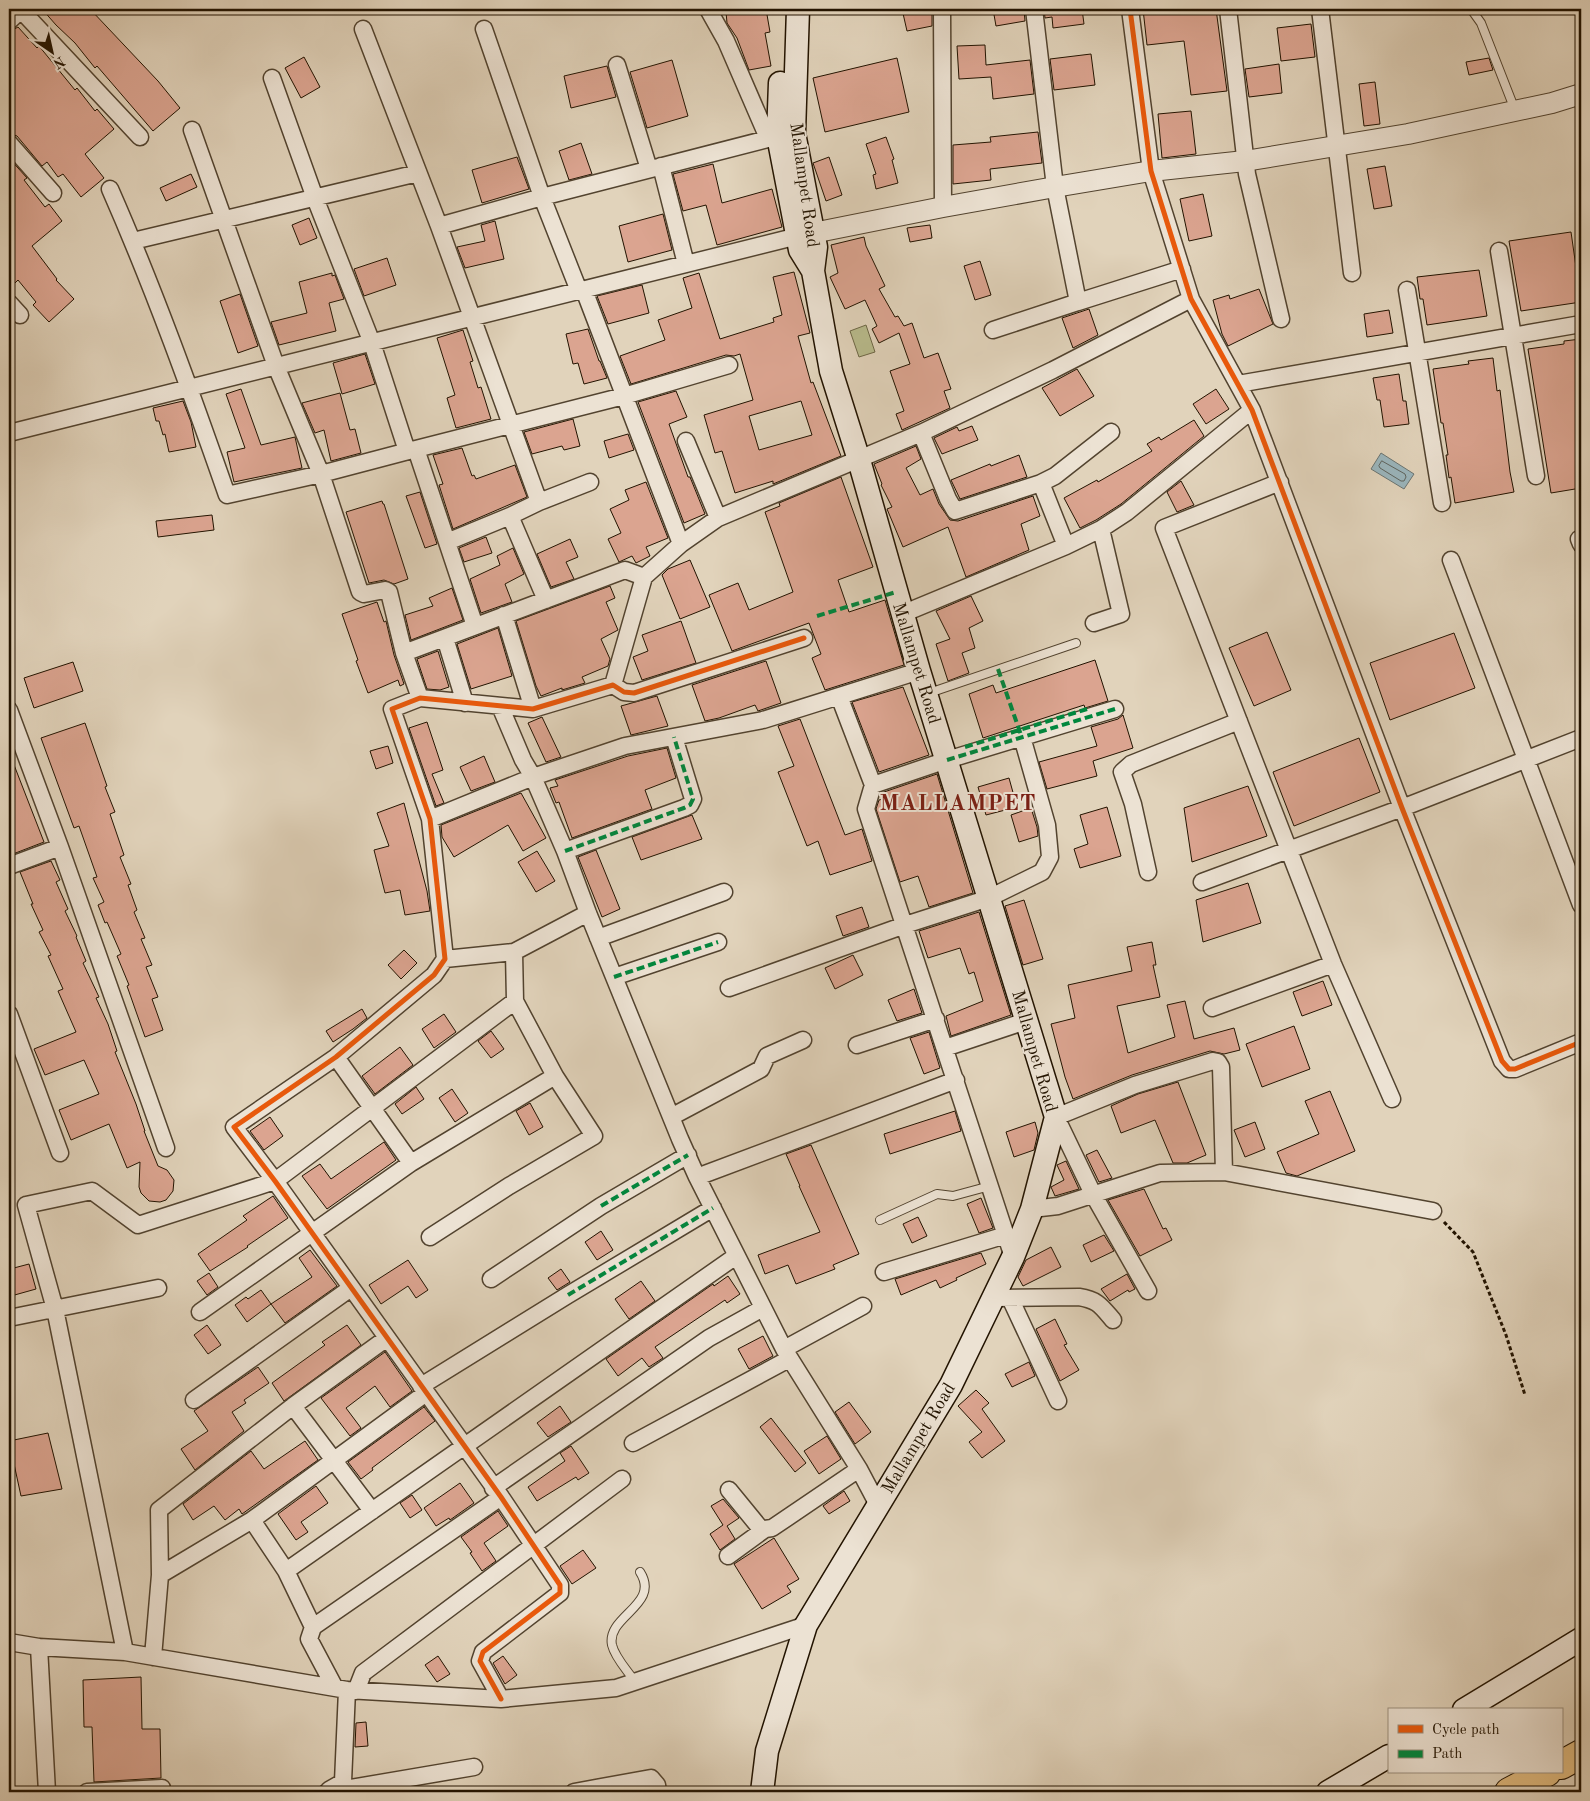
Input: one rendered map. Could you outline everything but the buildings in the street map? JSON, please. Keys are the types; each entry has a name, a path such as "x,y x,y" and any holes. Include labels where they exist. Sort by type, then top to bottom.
{"highway":[{"path":"1562,1764 1581,1754"},
{"path":"1509,1792 1543,1774"}],"main road":[{"name":"Mallampet Road","path":"762,1792 767,1751 806,1625 951,1385 1001,1298 1013,1256 1032,1210 1056,1116 919,671 859,460 831,371 813,271 800,250 806,235 780,136 784,9"},
{"name":"Mallampet Road","path":"780,136 798,9"},
{"path":"1467,1708 1581,1639"},
{"path":"1328,1792 1388,1757"}],"street":[{"path":"9,21 21,9 140,137"},
{"path":"439,226 542,197 780,136 708,9"},
{"path":"942,9 943,207"},
{"path":"1034,9 1055,187 1078,302"},
{"path":"1130,9 1151,172 1191,299 1252,410 1402,808 1502,1062 1509,1069 1515,1070 1581,1042"},
{"path":"1228,9 1245,160 1281,319"},
{"path":"1320,9 1338,145 1352,273"},
{"path":"363,29 439,226 539,502"},
{"path":"484,29 542,197 582,290 680,544"},
{"path":"617,65 655,168 686,264"},
{"path":"272,78 315,198 372,342 447,542 474,626"},
{"path":"9,433 806,235 943,207 1055,187 1245,160 1408,134 1552,104 1581,94"},
{"path":"192,130 276,366 321,474 360,592 364,594 385,590 389,592 404,653 420,698"},
{"path":"9,143 54,193"},
{"path":"133,241 418,173"},
{"path":"110,189 133,241 190,388 227,495 321,474 624,396 729,365"},
{"path":"1499,251 1536,476"},
{"path":"993,330 1182,269"},
{"path":"1407,290 1442,503"},
{"path":"613,685 644,577 680,544 718,518 921,433 1052,370 1191,299"},
{"path":"1238,384 1581,324"},
{"path":"902,614 1066,546 1101,529 1127,512 1252,410"},
{"path":"921,433 955,512 1041,484 1055,476 1111,432"},
{"path":"686,441 718,518"},
{"path":"447,542 590,482"},
{"path":"1280,482 1164,528 1333,964 1392,1099"},
{"path":"1041,484 1066,546"},
{"path":"510,516 546,600"},
{"path":"1094,623 1121,614 1101,529"},
{"path":"1451,560 1581,905"},
{"path":"404,653 626,570 644,577"},
{"path":"504,616 533,709"},
{"path":"445,638 465,702"},
{"path":"501,1699 480,1661 483,1652 560,1593 561,1589 497,1492 275,1181 234,1127 336,1057 434,975 445,959 430,819 392,708 420,698 533,709 613,685 624,692 634,693 804,638"},
{"path":"430,819 533,778 625,746 763,720 919,671"},
{"path":"839,696 873,785 866,809 1013,1256"},
{"path":"500,706 565,851 598,938 697,1177 787,1354 859,1469 878,1504"},
{"path":"873,785 947,760 1115,709"},
{"path":"9,710 60,847 166,1148"},
{"path":"1148,872 1133,804 1122,772 1131,764 1239,721"},
{"path":"565,851 690,805 693,799 674,737"},
{"path":"729,988 905,925 989,898 1042,872 1050,857 1047,825 1022,737"},
{"path":"1202,882 1402,808 1581,738"},
{"path":"9,866 60,847"},
{"path":"598,938 724,892"},
{"path":"445,959 514,952 588,913"},
{"path":"614,977 718,942"},
{"path":"430,1237 509,1186 594,1136 555,1076 515,1001 514,952"},
{"path":"1212,1008 1333,964"},
{"path":"125,1652 55,1309 26,1205 92,1192 138,1225 275,1181 515,1001"},
{"path":"9,1014 60,1153"},
{"path":"857,1045 936,1019"},
{"path":"945,1048 1026,1021"},
{"path":"671,1117 761,1069 767,1056 803,1040"},
{"path":"336,1057 411,1163"},
{"path":"1148,1291 1093,1194 1056,1116 1134,1084 1213,1060 1218,1062 1221,1067 1224,1172"},
{"path":"200,1312 411,1163 555,1076"},
{"path":"697,1177 956,1080"},
{"path":"491,1279 601,1206 688,1155"},
{"path":"1032,1210 1058,1206 1160,1173 1224,1172 1434,1211"},
{"path":"160,1575 252,1520 424,1389 568,1295 713,1208"},
{"path":"884,1272 1006,1234"},
{"path":"286,1571 736,1256"},
{"path":"9,1318 158,1288"},
{"path":"194,1400 351,1288"},
{"path":"1058,1401 1001,1298 1079,1297 1091,1299 1099,1303 1113,1320"},
{"path":"633,1443 787,1354 863,1306"},
{"path":"326,1792 343,1782 346,1690 309,1639 313,1627 708,1338 763,1308"},
{"path":"153,1657 160,1575 159,1510 293,1406 387,1338"},
{"path":"293,1406 372,1511"},
{"path":"729,1490 760,1528 772,1528 859,1469"},
{"path":"346,1690 363,1673 622,1479"},
{"path":"252,1520 286,1571 313,1627"},
{"path":"728,1556 765,1529"},
{"path":"9,1642 39,1647 125,1652 346,1690 501,1699 616,1688 806,1625"},
{"path":"39,1647 48,1792"},
{"path":"326,1792 474,1767"},
{"path":"574,1792 651,1778 658,1785 658,1792"},
{"path":"87,1792 162,1788"}],"lane":[{"path":"1471,9 1481,23 1516,111"},
{"path":"926,694 1076,643"},
{"path":"880,1220 937,1194 953,1196 990,1186"},
{"path":"635,1682 615,1653 612,1645 612,1636 617,1626 642,1598 645,1588 644,1579 640,1572"}],"path":[{"path":"1434,1211 1473,1252 1506,1335 1525,1395"}],"green space":[{"path":"866,325 875,352 859,357 850,331"}],"water":[{"path":"1381,453 1414,474 1404,489 1371,469"}],"marked path":[{"path":"817,616 896,592"},
{"path":"998,669 1021,735"},
{"path":"965,747 1087,709"},
{"path":"947,760 1115,709"},
{"path":"565,851 690,805 693,799 674,737"},
{"path":"614,977 718,942"},
{"path":"601,1206 688,1155"},
{"path":"568,1295 713,1208"}],"cycle path":[{"path":"1130,9 1151,171 1191,299 1252,410 1402,808 1502,1061 1509,1069 1515,1069 1581,1042"},
{"path":"501,1699 480,1661 483,1652 560,1593 560,1585 501,1497 275,1181 234,1127 336,1057 434,975 445,959 430,819 392,709 420,698 533,709 613,685 624,692 634,693 804,638"}],"district":[{"name":"MALLAMPET","path":"958,802"}]}
